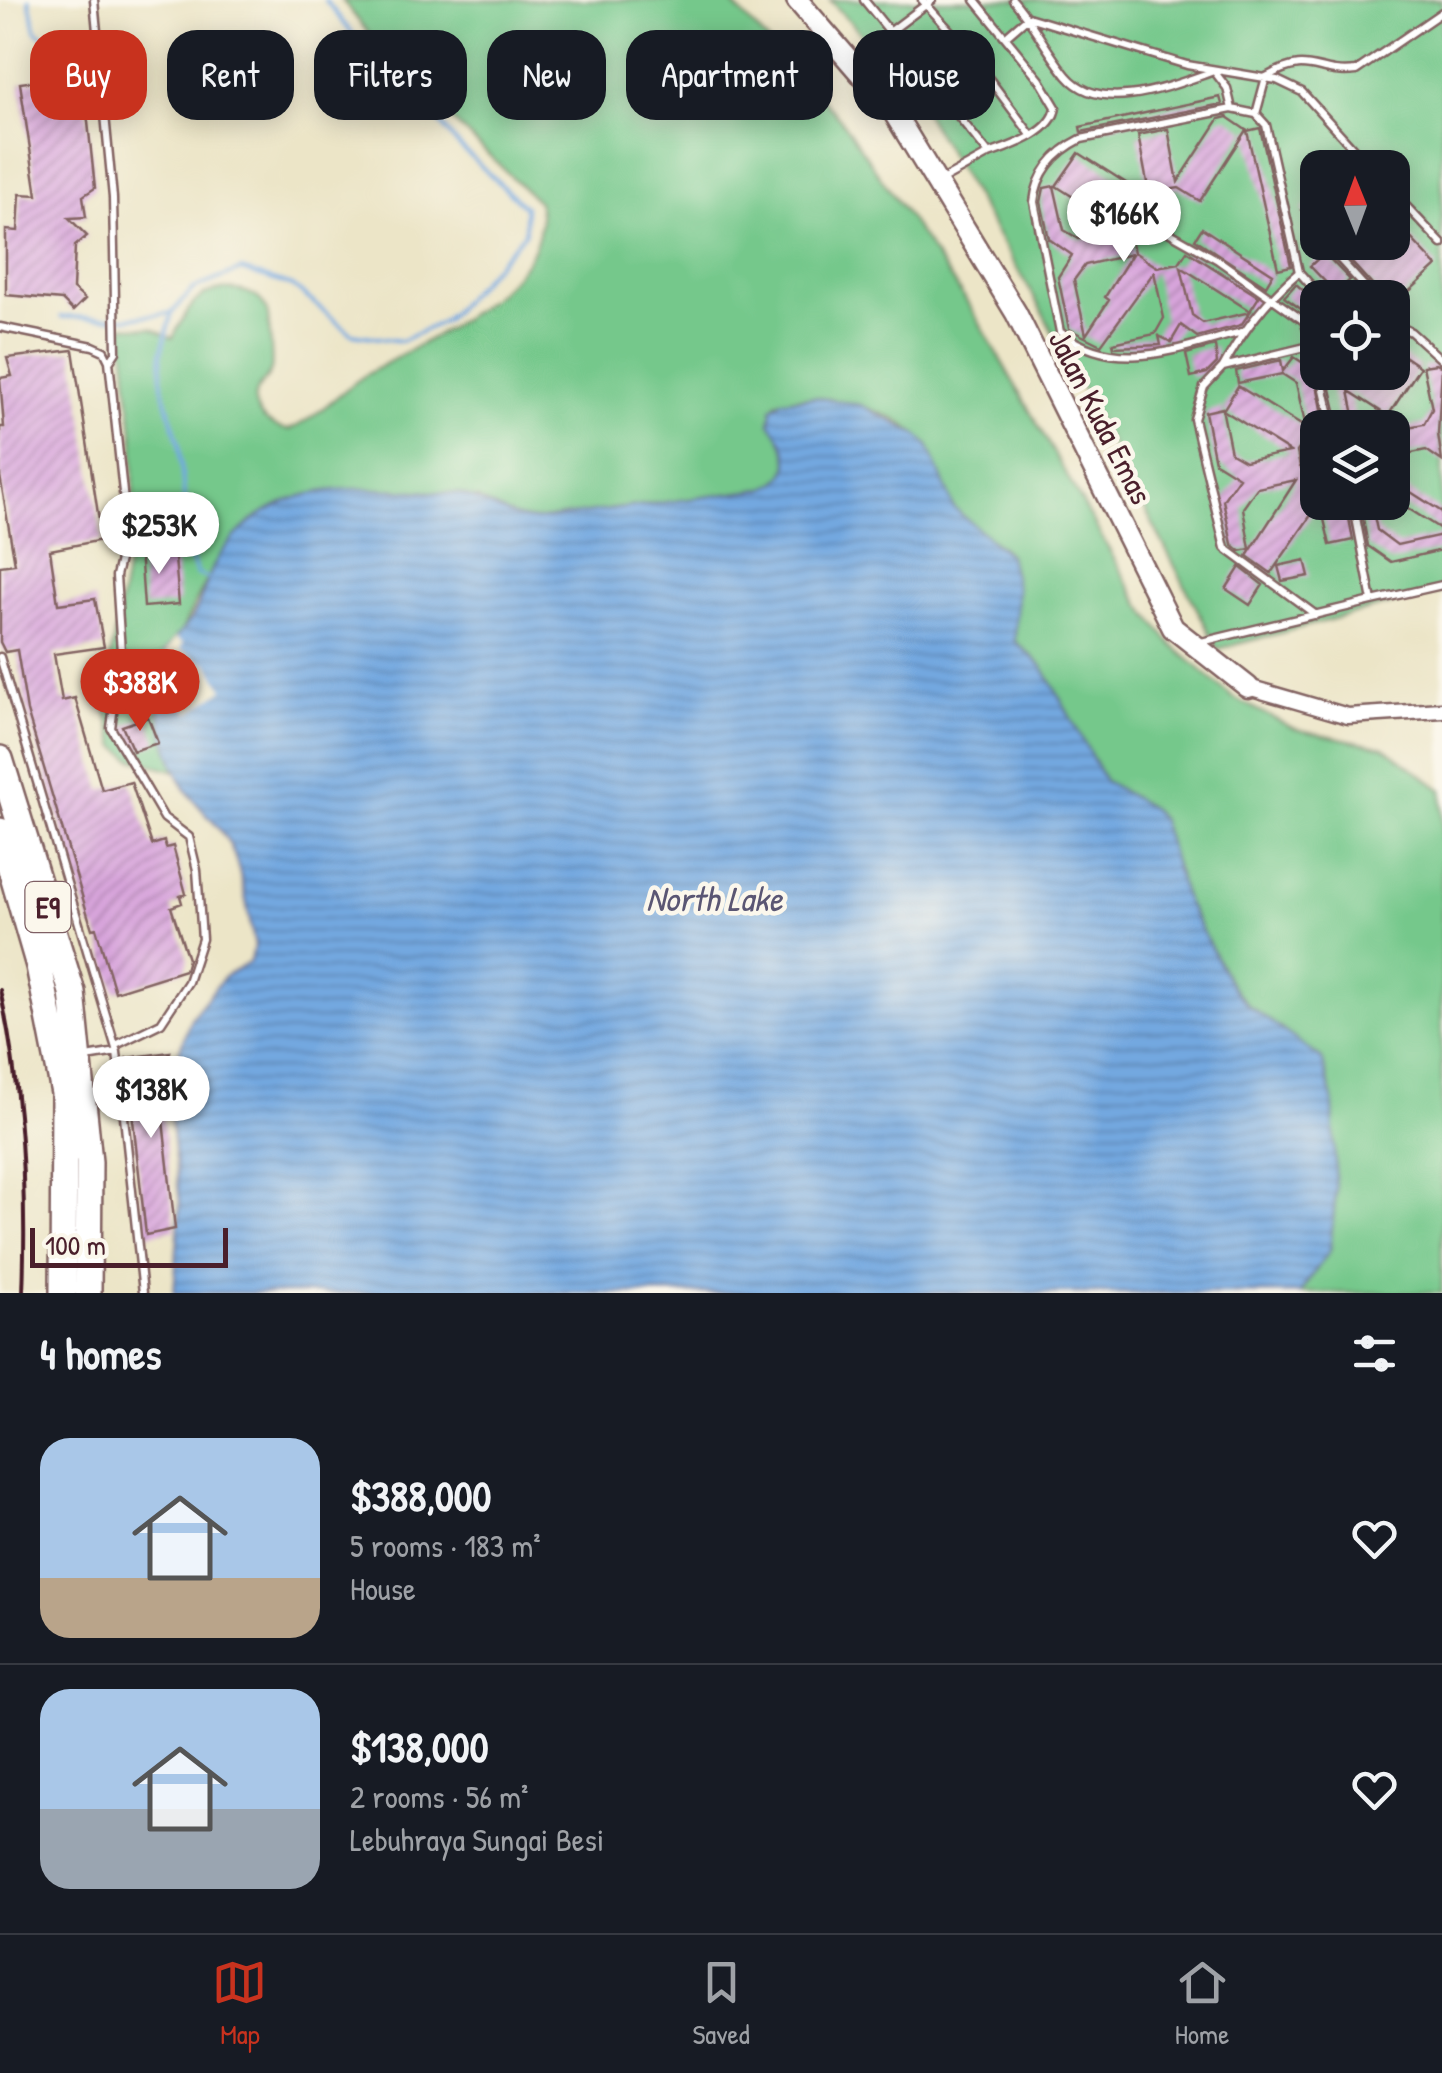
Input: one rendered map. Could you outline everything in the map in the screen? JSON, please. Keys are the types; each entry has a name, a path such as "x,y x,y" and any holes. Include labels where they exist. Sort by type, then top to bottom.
{"highway":[{"name":"E9","path":"0,759 58,936 72,992 90,1162 88,1293"},
{"name":"E9","path":"0,831 39,966 64,1092 63,1293"}],"street":[{"name":"Jalan Kuda Emas","path":"797,0 893,111 1016,313 1173,628 1190,646 1248,687 1348,716 1442,710"}],"lane":[{"path":"94,0 112,198 116,352 109,361"},
{"path":"864,0 889,30"},
{"path":"937,183 1032,135 1054,119 1056,107 975,0"},
{"path":"1013,0 1069,78 1084,91 1105,96 1150,91 1214,71"},
{"path":"891,30 927,1 1032,135"},
{"path":"1266,77 1308,62 1344,73 1356,71 1442,12"},
{"path":"1006,36 1028,17"},
{"path":"1028,17 1214,71 1266,77 1302,92 1355,150"},
{"path":"1214,71 1227,88 1232,109"},
{"path":"1256,114 1266,77"},
{"path":"1242,332 1118,358 1078,346 1060,332 1034,202 1036,184 1062,148 1081,139 1232,109 1256,114 1266,124 1299,272 1306,280"},
{"path":"962,120 989,154"},
{"path":"1410,211 1442,244"},
{"path":"1147,220 1272,295 1300,319"},
{"path":"1340,260 1359,280"},
{"path":"1299,272 1272,295 1242,332 1224,366 1204,387 1194,419 1224,548 1316,615"},
{"path":"0,327 93,346 104,351 109,361 127,530 116,576 120,652 111,728 164,818 189,838 198,870 202,939 188,982 162,1023 117,1049 80,1058"},
{"path":"1410,331 1442,360"},
{"path":"1224,366 1300,348"},
{"path":"1356,520 1372,601"},
{"path":"1190,646 1442,585"},
{"path":"0,657 117,1049 143,1293"}],"green space":[{"path":"342,0 729,0 757,30 626,30 626,120 833,120 833,111 971,308 1140,604 1171,644 1232,697 1295,729 1384,747 1442,790 1442,1293 1300,1293 1330,1250 1322,1059 1249,1006 1232,987 1186,901 1161,820 1152,809 1105,781 1043,667 1015,641 1016,608 1009,555 961,516 948,497 924,443 887,416 829,399 809,397 776,403 770,422 786,450 787,468 775,483 763,489 535,520 507,516 477,498 219,556 180,634 165,676 161,718 176,771 132,759 116,746 103,698 133,532 134,444 122,326 152,328 173,338 190,307 206,294 227,289 258,298 268,316 271,366 256,393 255,403 268,422 289,430 364,376 480,307 528,259 539,231 538,202 452,120 467,120 467,30 366,30"},
{"path":"830,0 1442,0 1442,591 1218,649 1038,304 929,120 995,120 995,30 858,30"}],"water":[{"name":"North Lake","path":"815,397 861,405 916,434 928,445 954,508 1009,555 1017,590 1015,641 1043,667 1105,781 1152,809 1161,820 1186,901 1232,987 1249,1006 1322,1059 1333,1098 1336,1191 1330,1250 1300,1293 174,1293 180,1204 167,1086 191,1018 224,977 249,962 255,946 232,850 181,782 158,705 161,659 193,616 221,553 245,526 271,508 328,491 457,493 514,516 535,520 763,489 783,476 788,460 770,423 772,408 783,400"}],"pier":[{"path":"175,638 183,643 180,649 208,664 224,689 189,713 175,693 180,689 175,660 169,665 161,660"}],"building":[{"path":"30,82 30,120 88,120 95,188 83,196 86,217 69,218 87,236 75,246 73,289 85,299 73,311 62,300 6,295 6,230 18,231 20,194 37,195 20,83"},
{"path":"1220,97 1222,104 1081,132 1080,127"},
{"path":"1227,117 1246,130 1200,201 1179,188 1149,193 1138,135 1168,129 1178,182 1219,119"},
{"path":"1260,128 1291,266 1278,269 1247,131"},
{"path":"1079,153 1151,199 1129,233 1134,252 1157,267 1179,263 1187,251 1259,297 1250,311 1181,267 1192,315 1203,323 1250,312 1241,325 1197,337 1181,325 1171,342 1159,336 1161,345 1114,347 1113,343 1155,334 1164,318 1154,272 1101,345 1069,329 1058,277 1072,255 1049,239 1041,202 1044,188 1054,186 1064,230 1079,239 1125,230 1056,186","holes":["1132,254 1105,297 1109,300 1086,335 1074,280 1085,265"]},
{"path":"1202,228 1273,274 1266,286 1195,239"},
{"path":"1410,237 1437,266 1410,291 1410,280 1368,280 1349,260 1410,260"},
{"path":"1316,260 1331,260 1350,280 1323,280 1310,266"},
{"path":"1296,284 1300,287 1300,308 1284,297"},
{"path":"1215,346 1217,363 1207,373 1191,377 1186,354"},
{"path":"73,350 102,540 50,550 58,604 95,599 104,647 54,654 62,701 75,698 102,790 131,782 152,845 164,841 166,848 173,846 186,894 180,896 182,903 171,907 188,959 185,970 115,992 96,928 92,929 27,711 17,650 5,652 0,642 0,566 15,564 0,476 0,427 4,427 0,378 12,376 7,358"},
{"path":"1294,357 1300,361 1300,390 1318,390 1322,410 1302,410 1296,383 1282,374 1238,383 1236,371 1281,360 1283,371"},
{"path":"1410,360 1420,367 1410,382"},
{"path":"1423,366 1442,367 1438,434 1442,461 1426,450 1410,453 1410,427 1424,424 1432,409"},
{"path":"1238,386 1300,424 1300,520 1308,520 1271,573 1247,556 1296,480 1257,488 1243,508 1250,549 1240,551 1232,544 1223,500 1239,477 1215,462 1205,412 1222,408 1231,453 1245,461 1290,452 1223,410"},
{"path":"1331,390 1405,390 1392,410 1379,410 1349,391 1353,410 1336,410"},
{"path":"1410,492 1442,512 1442,530 1410,510"},
{"path":"1324,520 1349,520 1353,540 1330,545"},
{"path":"1363,520 1375,520 1377,530 1397,545 1442,535 1442,550 1391,562 1368,546"},
{"path":"174,547 179,604 144,607 140,550"},
{"path":"1305,560 1309,576 1282,581 1278,566"},
{"path":"1240,567 1263,585 1250,605 1226,589"},
{"path":"154,667 156,683 139,685 137,669"},
{"path":"148,717 158,743 133,751 122,726"},
{"path":"170,1052 159,1084 175,1229 146,1235 126,1058"}],"waterway":[{"path":"29,0 36,30"},
{"path":"209,579 197,574 190,556 179,444 162,386 161,353 172,313 193,289 241,270 293,286 352,334 401,341 444,321 525,233 525,207 456,143 424,102 385,74 325,0"},
{"path":"61,317 127,318 172,313"}],"railway":[{"path":"0,990 21,1141 23,1293"}]}
